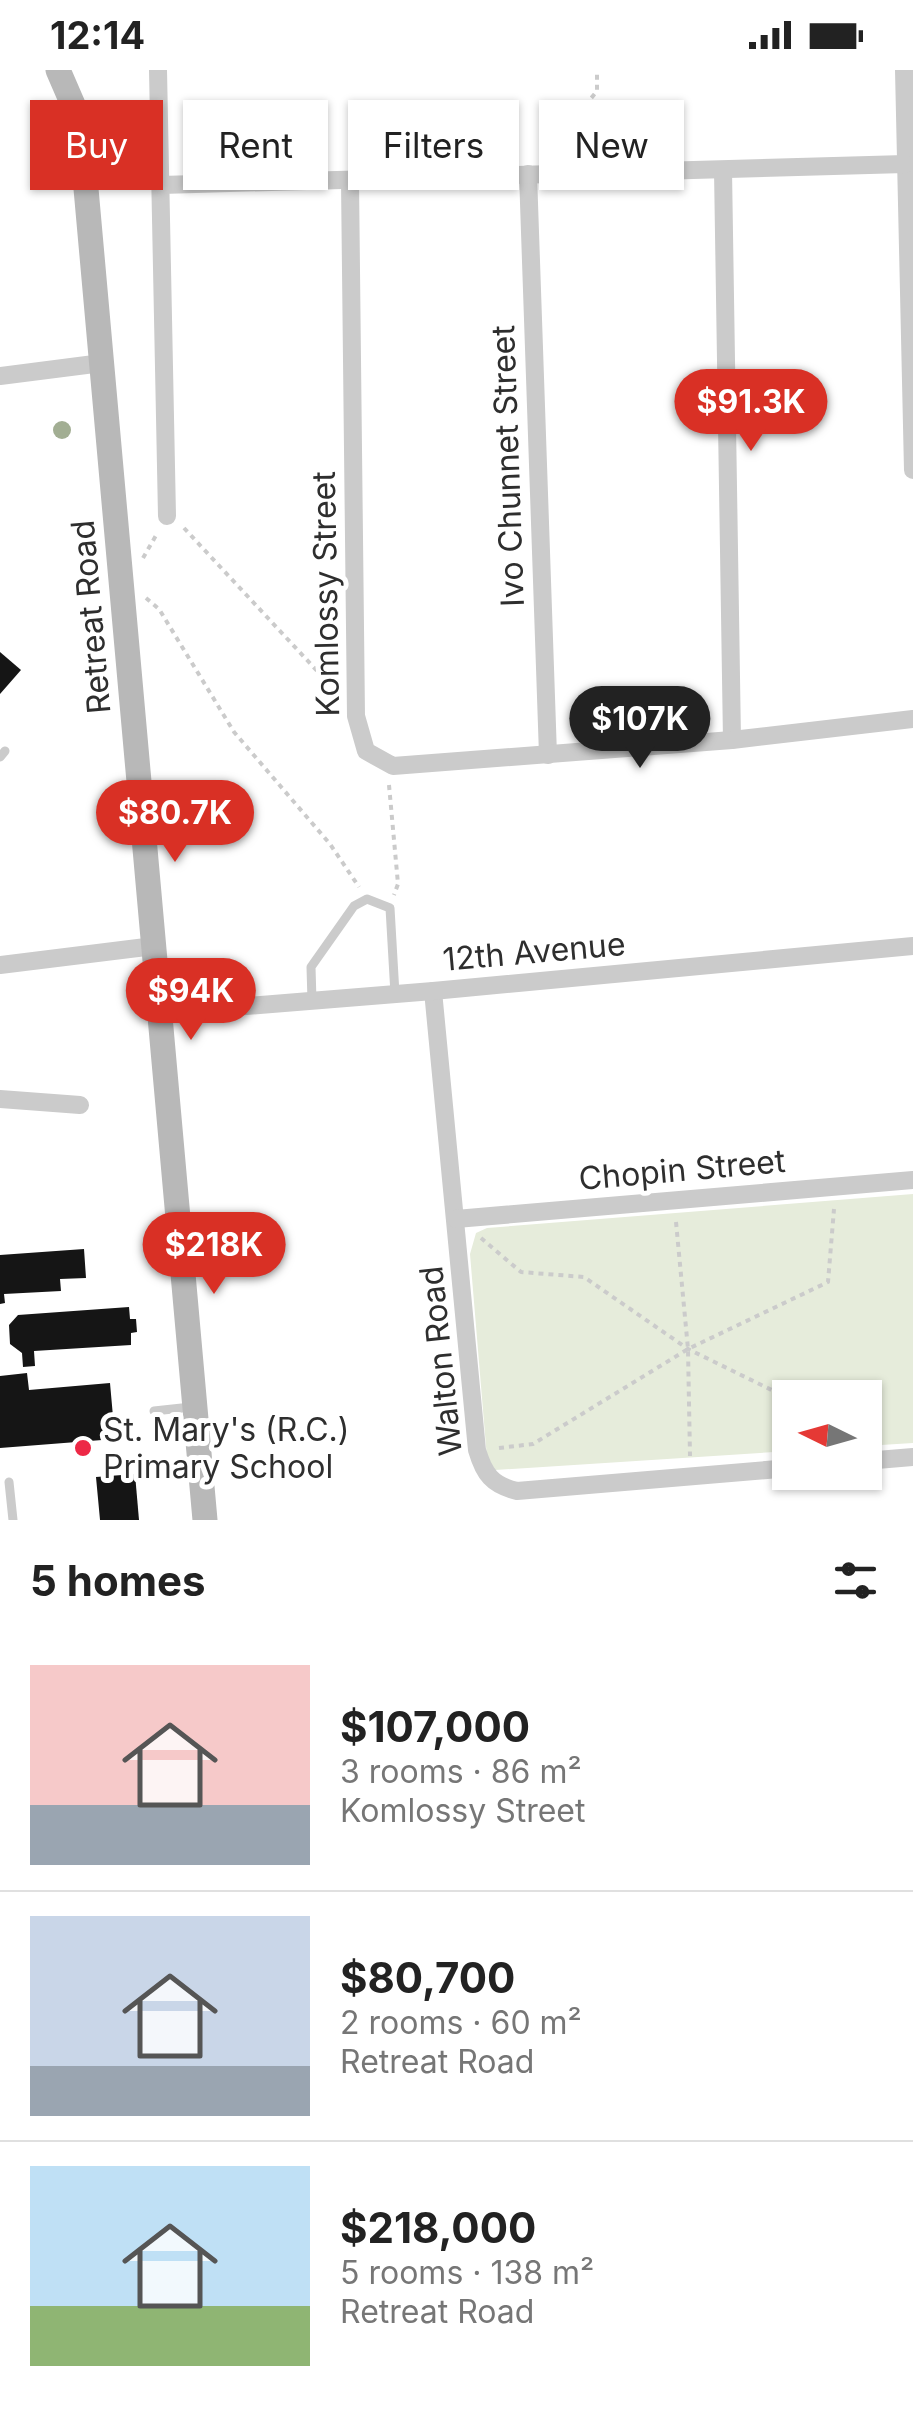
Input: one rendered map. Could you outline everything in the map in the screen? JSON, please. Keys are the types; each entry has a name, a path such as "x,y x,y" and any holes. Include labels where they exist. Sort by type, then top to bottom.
{"main road":[{"name":"Retreat Road","path":"58,70 74,108 82,144 205,1520"}],"street":[{"path":"158,70 159,100"},
{"path":"904,70 913,470"},
{"path":"519,174 905,164"},
{"path":"723,170 732,740"},
{"name":"Ivo Chunnet Street","path":"528,174 548,755"},
{"path":"163,185 348,181"},
{"path":"161,190 167,516"},
{"name":"Komlossy Street","path":"350,190 356,716 366,751 393,766"},
{"path":"0,376 102,363"},
{"path":"393,766 732,740 913,720"},
{"path":"0,965 154,946"},
{"name":"12th Avenue","path":"160,1013 913,946"},
{"name":"Walton Road","path":"433,991 476,1450 484,1473 500,1487 517,1491 772,1469"},
{"path":"0,1099 80,1105"},
{"name":"Chopin Street","path":"456,1219 913,1180"},
{"path":"882,1460 913,1457"}],"lane":[{"path":"312,1001 311,967 354,906 366,899 390,908 394,994"},
{"path":"154,1411 196,1407"},
{"path":"9,1482 13,1520"}],"path":[{"path":"528,174 597,91 597,70"},
{"path":"143,558 167,516 184,528 356,716"},
{"path":"146,598 159,609 234,732 330,844 366,899"},
{"path":"390,908 398,884 389,787 393,766"},
{"path":"674,1200 688,1349 690,1476"},
{"path":"476,1450 534,1444 688,1349 828,1282 835,1204"},
{"path":"456,1219 521,1272 584,1277 688,1349 772,1390"}],"green space":[{"path":"913,1194 913,1443 882,1445 882,1380 772,1380 772,1452 495,1470 487,1458 470,1254 476,1233 487,1228"}],"building":[{"path":"0,652 21,670 0,694"},
{"path":"84,1249 86,1278 60,1279 61,1291 4,1294 5,1303 0,1304 0,1255"},
{"path":"129,1307 130,1319 136,1319 137,1332 131,1333 131,1345 34,1351 35,1366 23,1367 22,1353 10,1344 9,1325 18,1315"},
{"path":"27,1373 29,1390 110,1383 115,1439 0,1448 0,1376"},
{"path":"135,1474 139,1520 100,1520 96,1477"}],"place":[{"name":"St. Mary's (R.C.) Primary School","path":"83,1448"}]}
